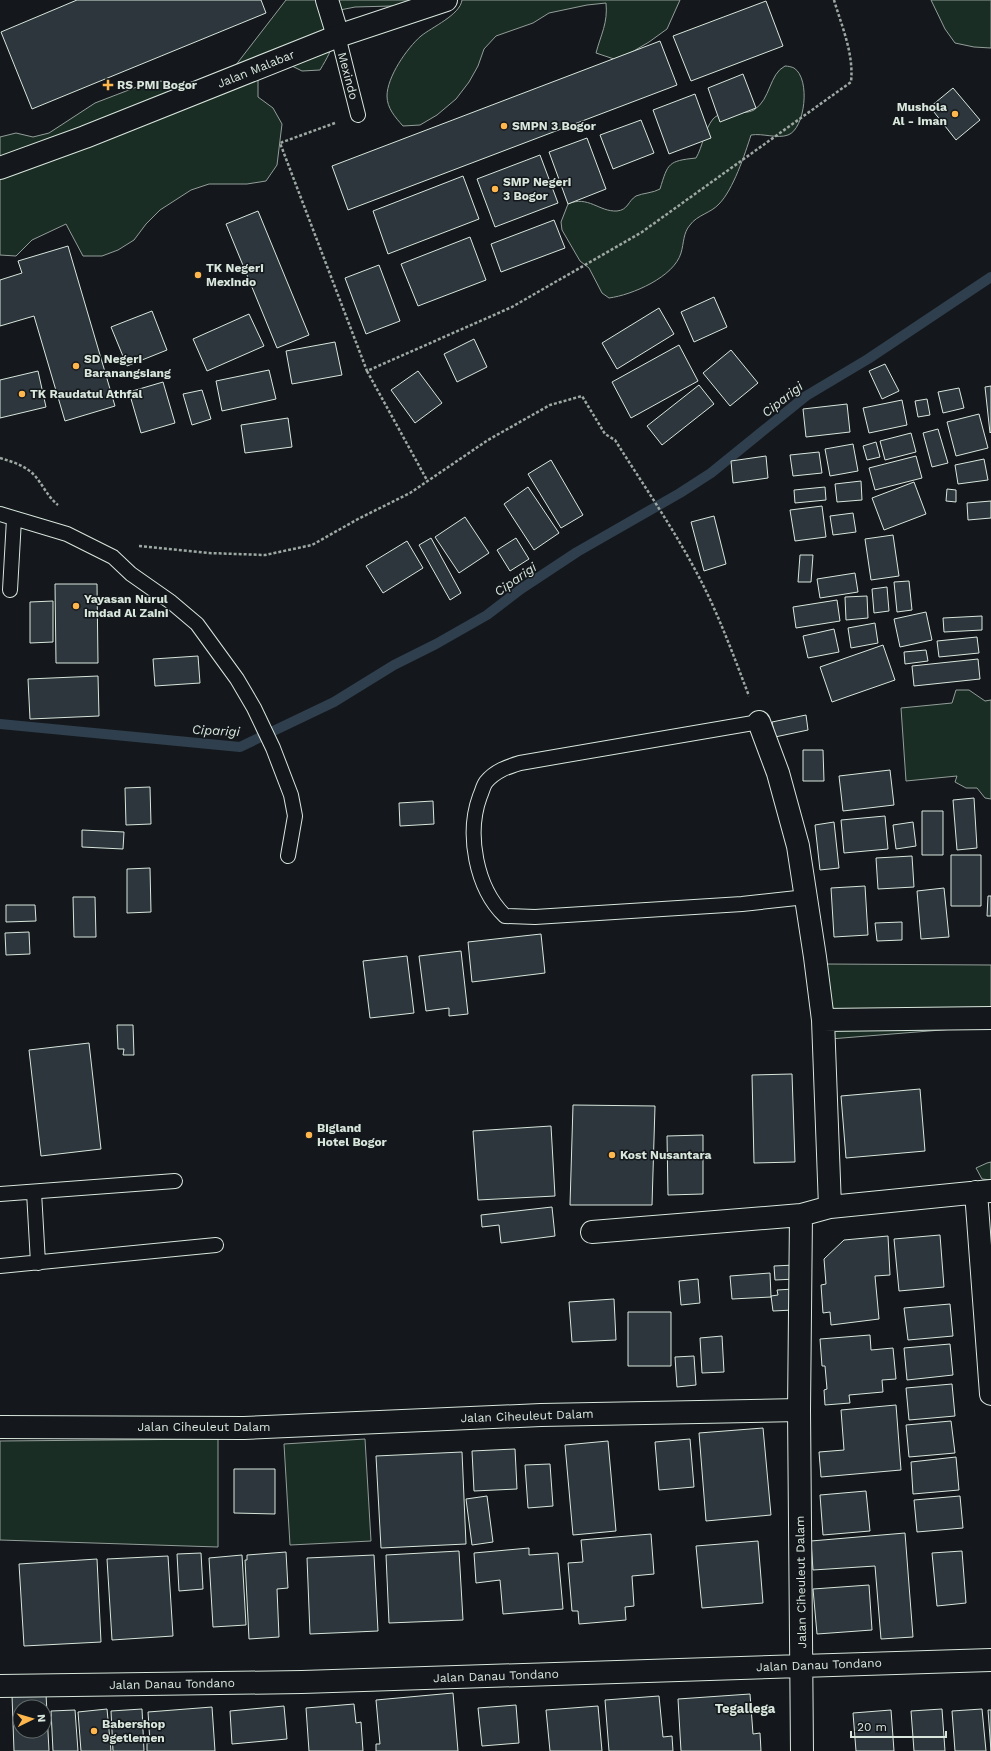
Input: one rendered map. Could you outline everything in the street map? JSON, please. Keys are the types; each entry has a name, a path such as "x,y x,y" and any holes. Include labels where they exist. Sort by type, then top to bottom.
{"street":[{"path":"327,0 338,36"},
{"name":"Jalan Malabar","path":"0,168 85,137 338,36 446,0"},
{"path":"759,722 778,772 798,846 806,897 823,1020 830,1208"},
{"path":"823,1020 991,1018"},
{"path":"592,1232 801,1215 830,1208 984,1191 991,1394"},
{"path":"799,1410 801,1215"},
{"name":"Jalan Ciheuleut Dalam","path":"0,1427 244,1428 541,1415 799,1410 802,1751"},
{"name":"Jalan Danau Tondano","path":"0,1686 302,1682 991,1660"}],"lane":[{"name":"Mexindo","path":"338,36 358,115"},
{"path":"0,514 67,534 90,544 113,557 131,574 171,602 197,624 227,664 273,748 291,794 295,816 288,856"},
{"path":"10,590 14,519"},
{"path":"759,722 520,763 499,770 485,783 477,805 474,833 478,863 487,890 497,907 506,916 535,917 742,904 806,897"},
{"path":"0,1194 175,1181"},
{"path":"34,1192 38,1263"},
{"path":"0,1266 216,1245"}],"path":[{"path":"366,370 512,307 642,232 850,82 852,70 850,54 834,0"},
{"path":"358,115 280,143 366,370 428,482"},
{"path":"134,544 141,548 208,553 265,555 312,545 358,519 410,493 488,440 550,405 582,396 605,434 615,440 677,537 722,625 759,722"},
{"path":"0,458 26,467 36,477 52,500 64,510"}],"green space":[{"path":"286,0 431,0 392,6 355,7 330,12 333,29 333,42 329,54 320,70 302,71 286,63 258,79 258,97 273,108 282,124 277,165 266,181 247,184 209,184 191,190 160,210 146,224 134,240 118,250 102,256 83,256 66,224 32,240 16,256 0,255 0,137 16,133 33,137 49,133 95,103 134,88 161,81 166,83 180,100 232,70"},
{"path":"462,0 680,0 667,29 632,52 614,59 596,53 605,23 606,3 587,5 549,13 533,23 496,36 484,49 478,66 469,82 456,99 437,115 420,125 403,126 392,112 388,104 387,96 390,80 404,55 416,41 426,32 451,16 456,11"},
{"path":"931,0 991,0 991,48 974,47 955,43 945,29"},
{"path":"785,66 794,68 803,82 804,103 802,114 794,131 784,136 751,135 738,171 729,190 716,207 696,219 690,225 685,235 681,253 677,262 670,270 651,283 629,293 609,298 602,293 589,268 580,261 562,230 561,222 568,204 582,201 611,211 617,211 626,207 636,196 660,189 670,165 680,160 696,158 713,119 722,114 749,112 754,110 764,100 776,75"},
{"path":"956,690 969,690 985,701 991,700 991,799 985,798 977,788 966,788 955,782 957,776 906,781 901,708 952,703"},
{"path":"825,964 991,965 991,1026 830,1039"},
{"path":"991,1162 991,1180 982,1179 976,1168"},
{"path":"218,1439 218,1547 0,1540 0,1441"},
{"path":"365,1439 371,1541 290,1545 284,1444"}],"building":[{"name":"RS PMI Bogor","path":"77,0 261,0 266,13 32,109 1,32"},
{"path":"766,1 783,46 691,81 673,36"},
{"name":"SMPN 3 Bogor","path":"660,41 677,85 348,210 332,166"},
{"path":"743,74 756,108 720,122 708,88"},
{"name":"Mushola Al - Iman","path":"953,88 980,120 956,140 930,107"},
{"path":"695,94 711,138 669,154 653,110"},
{"path":"641,120 654,153 613,169 600,135"},
{"path":"587,138 606,189 568,204 549,152"},
{"path":"540,155 558,203 495,227 477,179"},
{"path":"463,176 479,219 388,254 373,211"},
{"path":"258,211 309,335 277,348 226,224"},
{"path":"554,220 565,248 501,272 491,244"},
{"path":"470,237 486,280 418,306 401,264"},
{"name":"SD Negeri Baranangsiang","path":"68,246 115,406 65,421 34,316 0,326 0,280 22,273 18,261"},
{"path":"379,265 400,321 366,334 345,278"},
{"path":"714,297 727,327 694,342 681,312"},
{"path":"659,308 674,334 617,369 602,343"},
{"path":"152,311 167,350 127,366 111,327"},
{"path":"249,314 264,346 207,371 193,339"},
{"path":"474,339 487,367 457,382 444,354"},
{"path":"335,342 342,375 292,384 286,351"},
{"path":"679,345 698,381 631,418 612,382"},
{"path":"731,350 758,383 730,406 703,373"},
{"path":"885,364 899,391 882,399 869,371"},
{"path":"269,370 276,399 222,411 216,381"},
{"name":"TK Raudatul Athfal","path":"38,371 46,407 0,418 0,380"},
{"path":"418,371 442,403 415,423 391,390"},
{"path":"163,382 175,423 141,433 129,392"},
{"path":"699,385 714,404 662,445 647,426"},
{"path":"991,386 991,432 990,433 985,387"},
{"path":"959,388 964,408 943,413 938,392"},
{"path":"202,390 211,419 192,425 183,394"},
{"path":"927,399 930,415 918,417 915,401"},
{"path":"902,400 907,425 869,433 863,408"},
{"path":"847,404 850,432 806,437 803,409"},
{"path":"979,414 988,448 956,456 947,422"},
{"path":"288,418 292,447 245,453 241,425"},
{"path":"938,429 948,463 932,467 923,433"},
{"path":"911,433 916,452 885,460 880,441"},
{"path":"876,442 880,457 867,460 863,446"},
{"path":"853,444 858,471 830,476 825,449"},
{"path":"819,452 822,473 793,476 790,455"},
{"path":"766,456 768,478 733,483 731,461"},
{"path":"916,456 922,478 875,490 869,468"},
{"path":"984,459 988,480 958,484 955,465"},
{"path":"551,460 583,515 561,528 528,474"},
{"path":"861,481 862,500 837,502 835,484"},
{"path":"914,482 926,514 884,530 872,498"},
{"path":"528,487 559,533 534,550 504,504"},
{"path":"825,487 826,500 795,503 794,490"},
{"path":"947,489 956,490 956,502 946,501"},
{"path":"991,501 991,518 968,520 967,503"},
{"path":"822,506 826,537 795,541 790,510"},
{"path":"853,513 856,532 833,535 830,516"},
{"path":"714,516 726,564 704,571 691,522"},
{"path":"465,517 489,553 459,573 435,537"},
{"path":"893,535 899,576 871,580 865,539"},
{"path":"431,538 461,593 450,600 419,545"},
{"path":"516,538 529,559 510,571 497,550"},
{"path":"407,541 423,568 383,593 366,566"},
{"path":"800,555 813,555 811,582 798,582"},
{"path":"855,573 858,592 820,598 817,579"},
{"path":"909,581 912,610 897,612 894,582"},
{"name":"Yayasan Nurul Imdad Al Zaini","path":"55,584 97,584 98,663 56,663"},
{"path":"887,587 889,611 874,613 872,589"},
{"path":"867,596 868,618 846,620 845,597"},
{"path":"837,600 840,621 796,628 793,607"},
{"path":"53,601 53,642 30,643 30,602"},
{"path":"926,612 932,640 900,647 894,619"},
{"path":"982,616 982,630 944,632 943,618"},
{"path":"875,623 878,643 851,648 848,628"},
{"path":"834,629 839,652 808,658 803,636"},
{"path":"977,637 979,653 939,657 937,641"},
{"path":"883,645 895,680 832,702 820,667"},
{"path":"926,650 928,661 905,664 904,652"},
{"path":"198,656 200,683 155,686 153,659"},
{"path":"978,659 980,679 914,686 912,666"},
{"path":"98,676 99,716 30,719 28,679"},
{"path":"806,715 808,730 775,737 772,722"},
{"path":"803,750 823,750 824,781 803,781"},
{"path":"890,770 894,805 843,811 839,776"},
{"path":"150,787 151,824 126,825 125,788"},
{"path":"974,798 977,848 957,850 953,800"},
{"path":"433,801 434,824 400,826 399,803"},
{"path":"922,811 943,811 943,855 922,855"},
{"path":"885,816 888,849 844,853 841,820"},
{"path":"834,822 839,868 820,870 815,825"},
{"path":"913,822 916,846 896,849 893,825"},
{"path":"82,830 124,832 123,849 82,847"},
{"path":"951,855 981,855 981,906 951,906"},
{"path":"912,856 914,887 878,889 876,858"},
{"path":"150,868 151,912 127,913 127,869"},
{"path":"865,886 868,935 834,937 831,888"},
{"path":"944,888 949,937 921,939 917,891"},
{"path":"988,896 991,896 991,916 987,916"},
{"path":"73,897 95,897 96,937 74,937"},
{"path":"6,905 35,905 36,921 6,922"},
{"path":"902,922 902,940 877,941 875,923"},
{"path":"29,932 30,954 6,955 5,933"},
{"path":"541,934 545,973 472,982 468,942"},
{"path":"461,951 468,1014 449,1016 449,1008 426,1011 419,956"},
{"path":"407,956 414,1013 370,1018 363,961"},
{"path":"117,1025 133,1025 134,1055 123,1055 124,1049 118,1049"},
{"path":"89,1043 101,1149 41,1156 29,1050"},
{"path":"792,1074 795,1162 754,1163 752,1075"},
{"path":"920,1089 925,1151 846,1158 841,1096"},
{"name":"Kost Nusantara","path":"573,1105 655,1106 652,1205 570,1205"},
{"path":"551,1126 555,1196 478,1200 473,1131"},
{"path":"703,1135 703,1194 668,1195 667,1136"},
{"path":"552,1207 555,1236 501,1243 499,1225 482,1227 481,1215"},
{"path":"940,1235 944,1287 899,1291 894,1239"},
{"path":"888,1236 890,1275 875,1276 879,1319 831,1325 830,1312 823,1313 821,1285 826,1284 824,1259 844,1240"},
{"path":"795,1265 796,1279 775,1280 774,1266"},
{"path":"770,1273 771,1297 732,1299 730,1276"},
{"path":"698,1279 700,1303 681,1305 679,1281"},
{"path":"794,1289 793,1310 773,1311 771,1296 778,1295 777,1290"},
{"path":"614,1299 616,1340 572,1342 569,1302"},
{"path":"950,1304 953,1336 908,1340 904,1308"},
{"path":"628,1312 671,1312 671,1366 628,1366"},
{"path":"870,1335 871,1350 893,1348 896,1379 882,1380 883,1392 849,1395 850,1403 825,1405 824,1390 827,1389 825,1366 822,1366 820,1339"},
{"path":"722,1336 724,1372 702,1373 700,1338"},
{"path":"950,1344 953,1375 907,1380 904,1348"},
{"path":"694,1356 696,1385 677,1387 675,1357"},
{"path":"952,1384 955,1416 909,1420 906,1388"},
{"path":"896,1405 901,1470 821,1477 819,1452 844,1450 841,1410"},
{"path":"951,1421 955,1453 909,1457 906,1425"},
{"path":"763,1428 771,1515 706,1521 699,1433"},
{"path":"690,1439 694,1487 659,1490 655,1442"},
{"path":"608,1441 616,1531 573,1535 565,1445"},
{"path":"515,1449 517,1489 474,1491 472,1451"},
{"path":"462,1452 466,1544 381,1548 376,1456"},
{"path":"956,1457 959,1490 913,1494 911,1462"},
{"path":"550,1464 553,1506 528,1508 525,1465"},
{"path":"234,1469 275,1469 275,1514 234,1513"},
{"path":"866,1491 870,1531 823,1535 820,1495"},
{"path":"487,1496 493,1542 472,1545 466,1499"},
{"path":"960,1496 963,1528 917,1532 914,1500"},
{"path":"905,1533 913,1637 881,1639 875,1566 813,1570 811,1541"},
{"path":"651,1534 654,1574 632,1576 634,1606 625,1607 626,1620 579,1624 578,1611 572,1611 568,1563 583,1562 581,1540"},
{"path":"758,1541 763,1603 702,1608 696,1546"},
{"path":"529,1548 529,1555 558,1553 563,1609 503,1614 500,1580 476,1583 474,1553"},
{"path":"459,1551 463,1620 389,1623 386,1555"},
{"path":"962,1551 966,1603 937,1606 932,1553"},
{"path":"286,1552 288,1588 277,1589 279,1637 249,1639 245,1560 247,1560 247,1555"},
{"path":"201,1553 203,1589 179,1591 177,1554"},
{"path":"242,1555 246,1625 213,1627 209,1558"},
{"path":"374,1555 378,1631 310,1634 307,1558"},
{"path":"168,1556 173,1636 112,1640 107,1559"},
{"path":"97,1559 101,1642 24,1646 19,1564"},
{"path":"869,1585 872,1630 817,1634 813,1589"},
{"path":"453,1693 458,1751 376,1751 376,1744 380,1744 376,1700"},
{"path":"46,1694 46,1699 12,1699 12,1695"},
{"path":"750,1694 753,1734 760,1733 761,1751 681,1751 678,1699"},
{"path":"659,1696 663,1737 672,1736 673,1751 609,1751 605,1700"},
{"path":"354,1704 356,1723 361,1722 363,1751 309,1751 306,1708"},
{"path":"516,1705 519,1743 482,1746 478,1708"},
{"path":"284,1706 287,1739 232,1744 230,1711"},
{"path":"598,1706 602,1751 550,1751 546,1710"},
{"path":"212,1707 215,1751 147,1751 147,1743 150,1743 148,1712"},
{"name":"Babershop 9getlemen","path":"107,1709 111,1751 81,1751 78,1712"},
{"path":"142,1709 144,1751 113,1751 111,1711"},
{"path":"942,1709 945,1751 914,1751 911,1711"},
{"path":"982,1709 986,1751 955,1751 952,1711"},
{"path":"75,1710 78,1751 53,1751 52,1711"},
{"path":"891,1710 894,1751 856,1751 853,1713"},
{"path":"988,1710 991,1710 991,1751"},
{"path":"14,1739 48,1739 49,1751 14,1751"}],"waterway":[{"name":"Ciparigi","path":"0,724 240,747 334,702 394,665 436,644 487,615 521,589 577,552 680,493 711,473 806,396 868,359 991,277"}],"place":[{"name":"RS PMI Bogor","path":"108,85"},
{"name":"Mushola Al - Iman","path":"955,114"},
{"name":"SMPN 3 Bogor","path":"504,126"},
{"name":"SMP Negeri 3 Bogor","path":"495,189"},
{"name":"TK Negeri Mexindo","path":"198,275"},
{"name":"SD Negeri Baranangsiang","path":"76,366"},
{"name":"TK Raudatul Athfal","path":"22,394"},
{"name":"Yayasan Nurul Imdad Al Zaini","path":"76,606"},
{"name":"Bigland Hotel Bogor","path":"309,1135"},
{"name":"Kost Nusantara","path":"612,1155"},
{"name":"Babershop 9getlemen","path":"94,1731"}],"district":[{"name":"Tegallega","path":"745,1708"}]}
